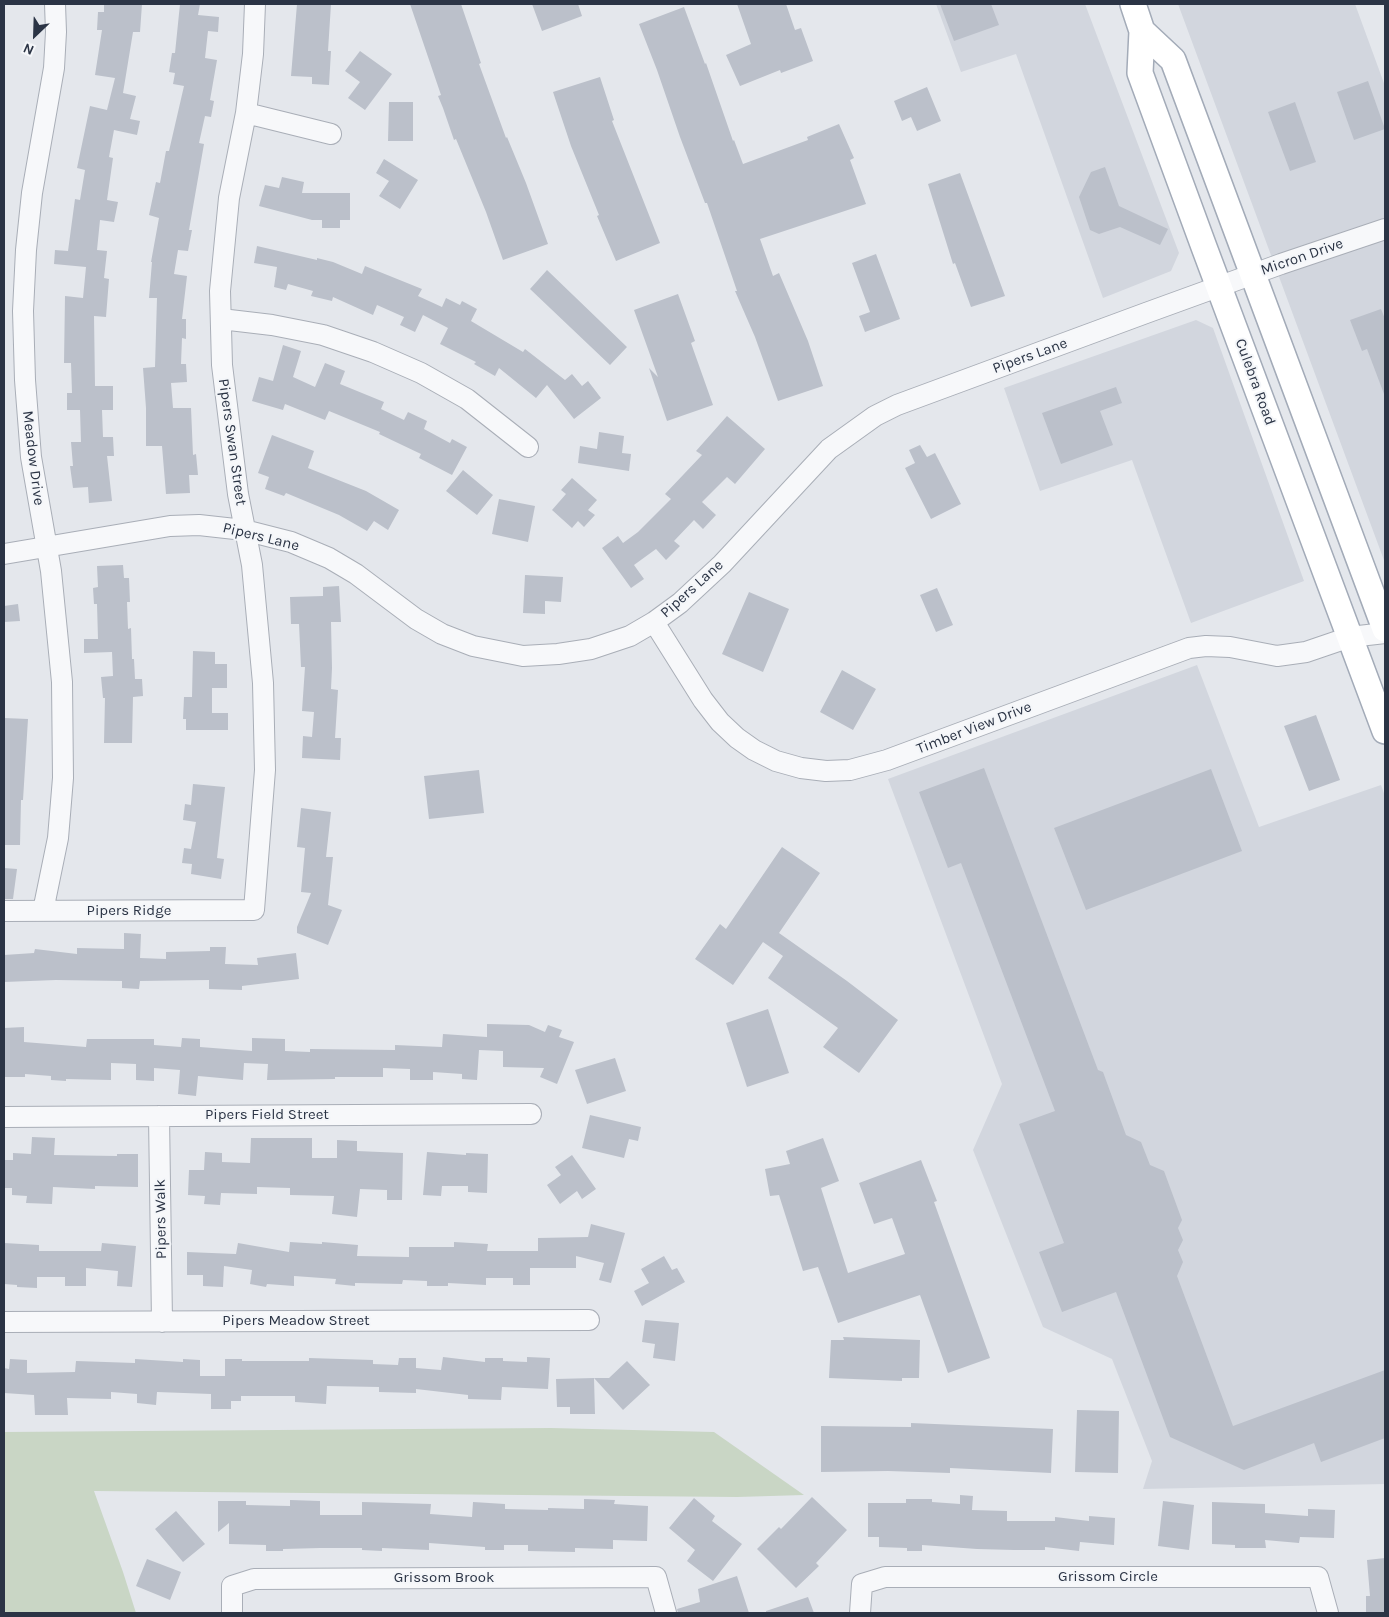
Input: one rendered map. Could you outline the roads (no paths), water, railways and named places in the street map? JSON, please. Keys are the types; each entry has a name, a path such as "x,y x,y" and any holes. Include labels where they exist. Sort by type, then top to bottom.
{"main road":[{"name":"Culebra Road","path":"1133,4 1142,31 1140,73 1385,731"},
{"name":"Culebra Road","path":"1142,31 1173,60 1384,621"}],"street":[{"name":"Meadow Drive","path":"43,911 58,838 63,778 62,682 51,571 33,478 24,363 23,292 32,193 54,68 55,4"},
{"name":"Pipers Swan Street","path":"254,910 264,770 263,692 252,566 238,494 222,365 220,291 229,198 246,113 253,54 255,4"},
{"path":"246,113 331,134"},
{"name":"Micron Drive","path":"1220,286 1385,229"},
{"name":"Pipers Lane","path":"4,554 170,526 199,525 244,530 291,542 329,558 356,574 429,627 457,640 490,650 523,656 576,652 630,636 654,622 685,599 722,564 829,449 875,416 897,405 1220,286"},
{"path":"221,319 272,325 306,332 373,352 421,373 466,399 528,447"},
{"name":"Timber View Drive","path":"654,622 703,700 720,722 737,738 754,750 776,760 801,768 826,771 850,770 886,760 1189,648 1206,646 1230,647 1277,656 1306,652 1350,637 1384,621"},
{"name":"Pipers Ridge","path":"4,911 254,910"},
{"name":"Pipers Field Street","path":"4,1117 531,1114"},
{"name":"Pipers Walk","path":"160,1116 162,1322"},
{"name":"Pipers Meadow Street","path":"4,1322 589,1320"},
{"name":"Grissom Brook","path":"232,1613 232,1586 254,1580 656,1577 666,1613"},
{"name":"Grissom Circle","path":"860,1613 862,1584 885,1577 1318,1577 1328,1613"}]}
